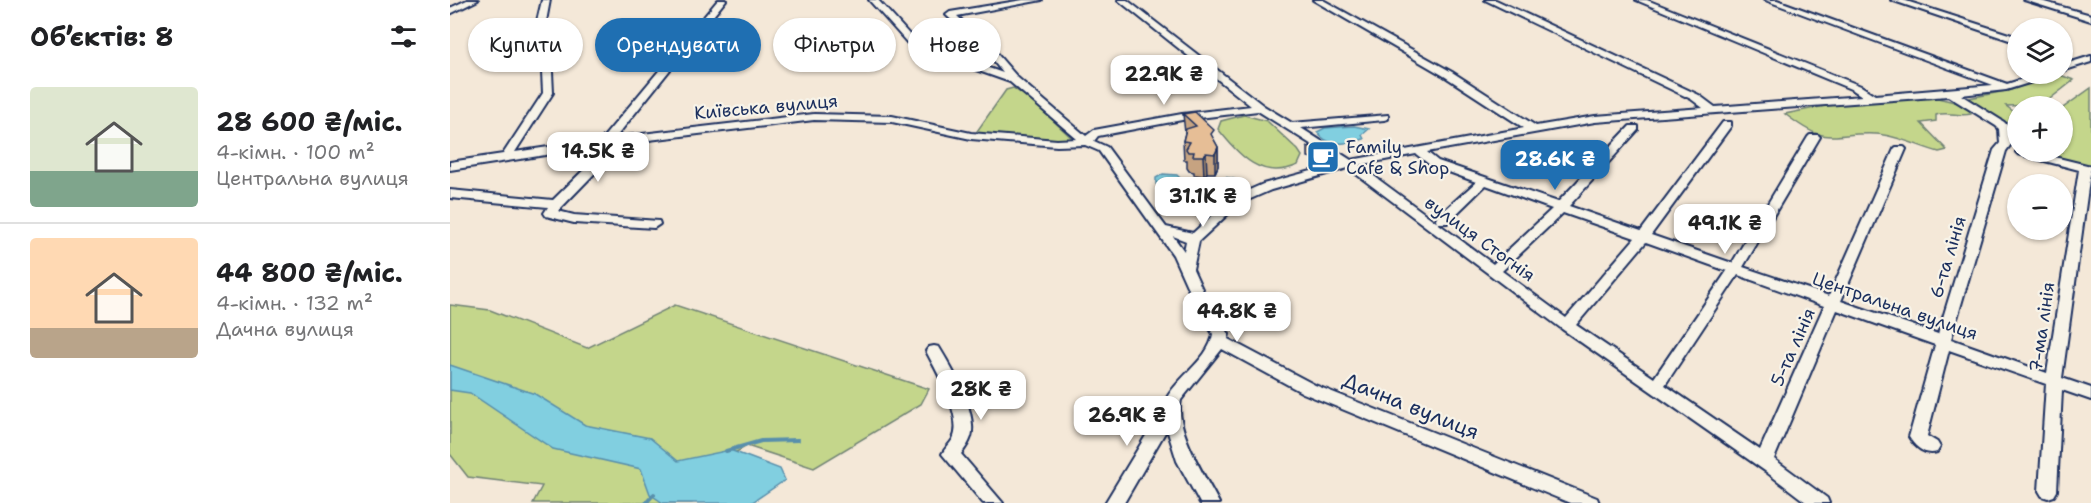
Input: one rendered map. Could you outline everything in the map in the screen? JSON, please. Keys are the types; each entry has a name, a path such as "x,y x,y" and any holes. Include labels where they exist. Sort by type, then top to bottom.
{"street":[{"path":"450,11 474,0"},
{"path":"506,158 548,93 548,72 537,43 546,0"},
{"path":"606,142 722,0"},
{"path":"873,0 914,45 1014,80"},
{"path":"1038,0 950,15 996,57 1014,80 1087,142 1103,149 1163,230 1181,240 1201,302 1217,324 1220,341 1206,361 1173,398 1170,410 1114,503"},
{"name":"вулиця Стогнія","path":"1122,0 1260,108 1348,164 1567,326 1764,461 1820,503"},
{"path":"1317,0 1448,74 1534,130"},
{"path":"1489,0 1695,97 1714,111"},
{"path":"1640,0 1857,88 1871,97"},
{"path":"1770,0 2006,87"},
{"path":"1895,0 2007,36"},
{"path":"2028,0 2091,18"},
{"path":"1181,240 1202,229 1235,201 1267,187 1348,164 1418,150 1595,119 1949,92 2006,87 2016,84"},
{"path":"1949,92 2000,124 2007,135"},
{"path":"1087,142 1094,133 1182,117 1260,108"},
{"name":"Київська вулиця","path":"450,166 606,142 814,117 892,119 971,136 1057,143 1087,142"},
{"path":"1291,126 1384,117"},
{"path":"1567,326 1642,237 1727,124"},
{"path":"1494,271 1560,208 1634,128"},
{"path":"1656,387 1735,269 1814,137"},
{"path":"620,141 556,204 550,213 574,219 654,224"},
{"name":"6-та лінія","path":"1931,447 1918,437 1942,342 2000,150 2007,148"},
{"name":"5-та лінія","path":"1764,461 1900,149"},
{"name":"Центральна вулиця","path":"1418,150 1434,163 2091,394"},
{"path":"2059,162 2088,170"},
{"name":"7-ма лінія","path":"2048,491 2054,381 2088,170"},
{"path":"1442,220 1484,181"},
{"path":"450,194 556,204"},
{"name":"Дачна вулиця","path":"1220,341 1308,389 1590,503"},
{"path":"934,351 951,382 964,425 962,438 951,454 994,503"},
{"path":"1170,410 1186,461 1210,503"}],"green space":[{"path":"2028,84 2069,84 2054,96 2007,96 2007,128 1964,99 2011,90"},
{"path":"1013,88 1031,100 1074,140 975,134 1006,90"},
{"path":"2091,88 2091,168 2067,162 2073,162 2073,101"},
{"path":"1932,96 1971,108 1971,114 1940,114 1936,115 1936,121 1921,123 1947,150 1939,152 1884,135 1820,135 1785,114 1855,100"},
{"path":"1244,115 1267,121 1298,150 1302,156 1298,165 1273,170 1262,168 1243,156 1218,129 1221,121"},
{"path":"450,305 490,310 587,348 675,305 929,389 921,404 814,468 747,446 711,466 692,503 533,503 542,486 468,477 450,454"}],"water":[{"path":"1354,126 1369,129 1362,135 1364,139 1332,143 1317,132 1325,128"},
{"path":"1163,174 1177,175 1185,185 1193,187 1223,178 1236,180 1235,185 1191,210 1173,209 1167,201 1167,194 1156,184 1156,178"},
{"path":"450,365 535,394 585,425 650,438 678,461 730,450 780,469 785,480 751,503 663,503 650,494 641,469 553,449 470,393 450,390"}],"building":[{"path":"1195,112 1214,130 1211,134 1218,147 1215,154 1206,153 1203,156 1193,156 1194,152 1188,152 1186,149 1190,142 1183,141 1186,129 1196,126 1183,114"},
{"path":"1322,144 1331,149 1323,152 1308,147"}],"waterway":[{"path":"726,451 761,441 798,440"},
{"path":"646,503 654,494"}],"place":[{"name":"Family Cafe & Shop","path":"1323,157"}]}
